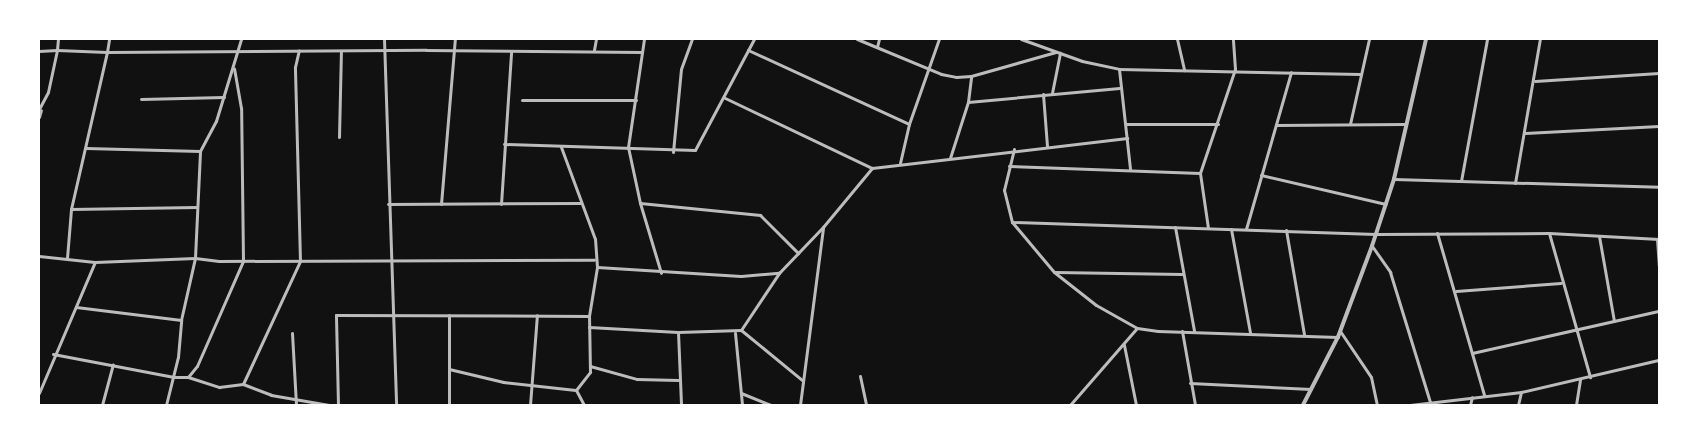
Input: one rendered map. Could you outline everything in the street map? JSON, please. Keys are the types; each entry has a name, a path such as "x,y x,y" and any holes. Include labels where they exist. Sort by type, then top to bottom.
{"street":[{"path":"39,117 57,50 58,39"},
{"path":"67,258 71,209 109,39"},
{"path":"166,405 174,377 181,320 195,258 200,151 224,97 241,39"},
{"path":"384,39 386,51 388,204 394,314 396,405"},
{"path":"441,204 455,39"},
{"path":"594,50 596,39"},
{"path":"644,39 628,147 640,203 661,272"},
{"path":"672,152 681,69 692,39"},
{"path":"504,144 561,147 628,147 672,152 695,150 726,98 754,39"},
{"path":"857,39 929,69 956,77 971,76 1058,53"},
{"path":"876,47 879,39"},
{"path":"900,162 909,124 939,39"},
{"path":"1021,39 1058,53 1118,69 1235,69 1360,74"},
{"path":"1177,39 1184,70"},
{"path":"1208,228 1200,173 1235,69 1233,39"},
{"path":"1350,124 1369,39"},
{"path":"1303,405 1338,337 1372,246 1394,178 1426,39"},
{"path":"1461,181 1487,39"},
{"path":"1515,183 1535,81 1540,39"},
{"path":"39,51 238,52 298,50 341,52 511,52 594,50 642,52"},
{"path":"243,384 300,261 295,67 298,50"},
{"path":"748,50 909,124"},
{"path":"339,138 341,52"},
{"path":"501,204 511,52"},
{"path":"1052,93 1058,53"},
{"path":"188,377 197,366 244,261 240,108 234,66"},
{"path":"1118,69 1130,169"},
{"path":"1246,229 1291,72"},
{"path":"1535,81 1659,73"},
{"path":"950,158 968,102 971,76"},
{"path":"968,102 1119,88"},
{"path":"1043,94 1047,146"},
{"path":"141,99 224,97"},
{"path":"726,98 872,168 900,162 1127,138"},
{"path":"522,100 636,100"},
{"path":"1126,124 1218,124"},
{"path":"1276,125 1405,124"},
{"path":"1525,133 1659,126"},
{"path":"561,147 595,239 594,260 596,266 589,316 590,372 576,390"},
{"path":"86,148 200,151"},
{"path":"1014,149 1004,190 1012,222 1054,272 1096,305 1137,328 1338,337"},
{"path":"1009,166 1200,173"},
{"path":"589,327 678,332 735,333 741,330 779,273 823,227 872,168"},
{"path":"1261,175 1386,204"},
{"path":"1394,178 1659,187"},
{"path":"388,204 581,203"},
{"path":"640,203 760,215 798,253"},
{"path":"71,209 197,207"},
{"path":"1012,222 1376,234 1548,234 1658,239 1659,266"},
{"path":"800,405 823,227"},
{"path":"1175,227 1194,332"},
{"path":"1231,228 1250,333"},
{"path":"1286,230 1304,334"},
{"path":"1437,233 1456,291 1484,395"},
{"path":"1548,234 1590,377"},
{"path":"1600,236 1614,321"},
{"path":"1372,246 1390,272 1430,402"},
{"path":"39,261 40,256 95,262 195,258 244,261 594,260"},
{"path":"39,393 54,354 95,262"},
{"path":"596,266 661,272 741,276 779,273"},
{"path":"1054,272 1182,274"},
{"path":"1456,291 1561,283"},
{"path":"76,307 181,320"},
{"path":"1472,353 1659,311"},
{"path":"338,405 336,314 589,316"},
{"path":"449,315 449,405"},
{"path":"530,405 536,315"},
{"path":"1070,405 1137,328"},
{"path":"741,330 802,380"},
{"path":"1182,331 1195,405"},
{"path":"1340,331 1372,377 1377,405"},
{"path":"678,332 678,380 682,405"},
{"path":"735,333 742,405"},
{"path":"292,334 296,405"},
{"path":"1124,344 1136,405"},
{"path":"54,354 174,377 188,377 219,386 243,384 296,400 329,405"},
{"path":"1410,405 1521,392 1659,360"},
{"path":"102,405 113,364"},
{"path":"590,366 637,379 678,380"},
{"path":"449,369 532,386 576,390"},
{"path":"860,376 866,405"},
{"path":"1576,405 1580,379"},
{"path":"1190,383 1311,389"},
{"path":"576,390 584,405"},
{"path":"1518,405 1521,392"},
{"path":"741,393 771,405"},
{"path":"1470,405 1472,397"}]}
